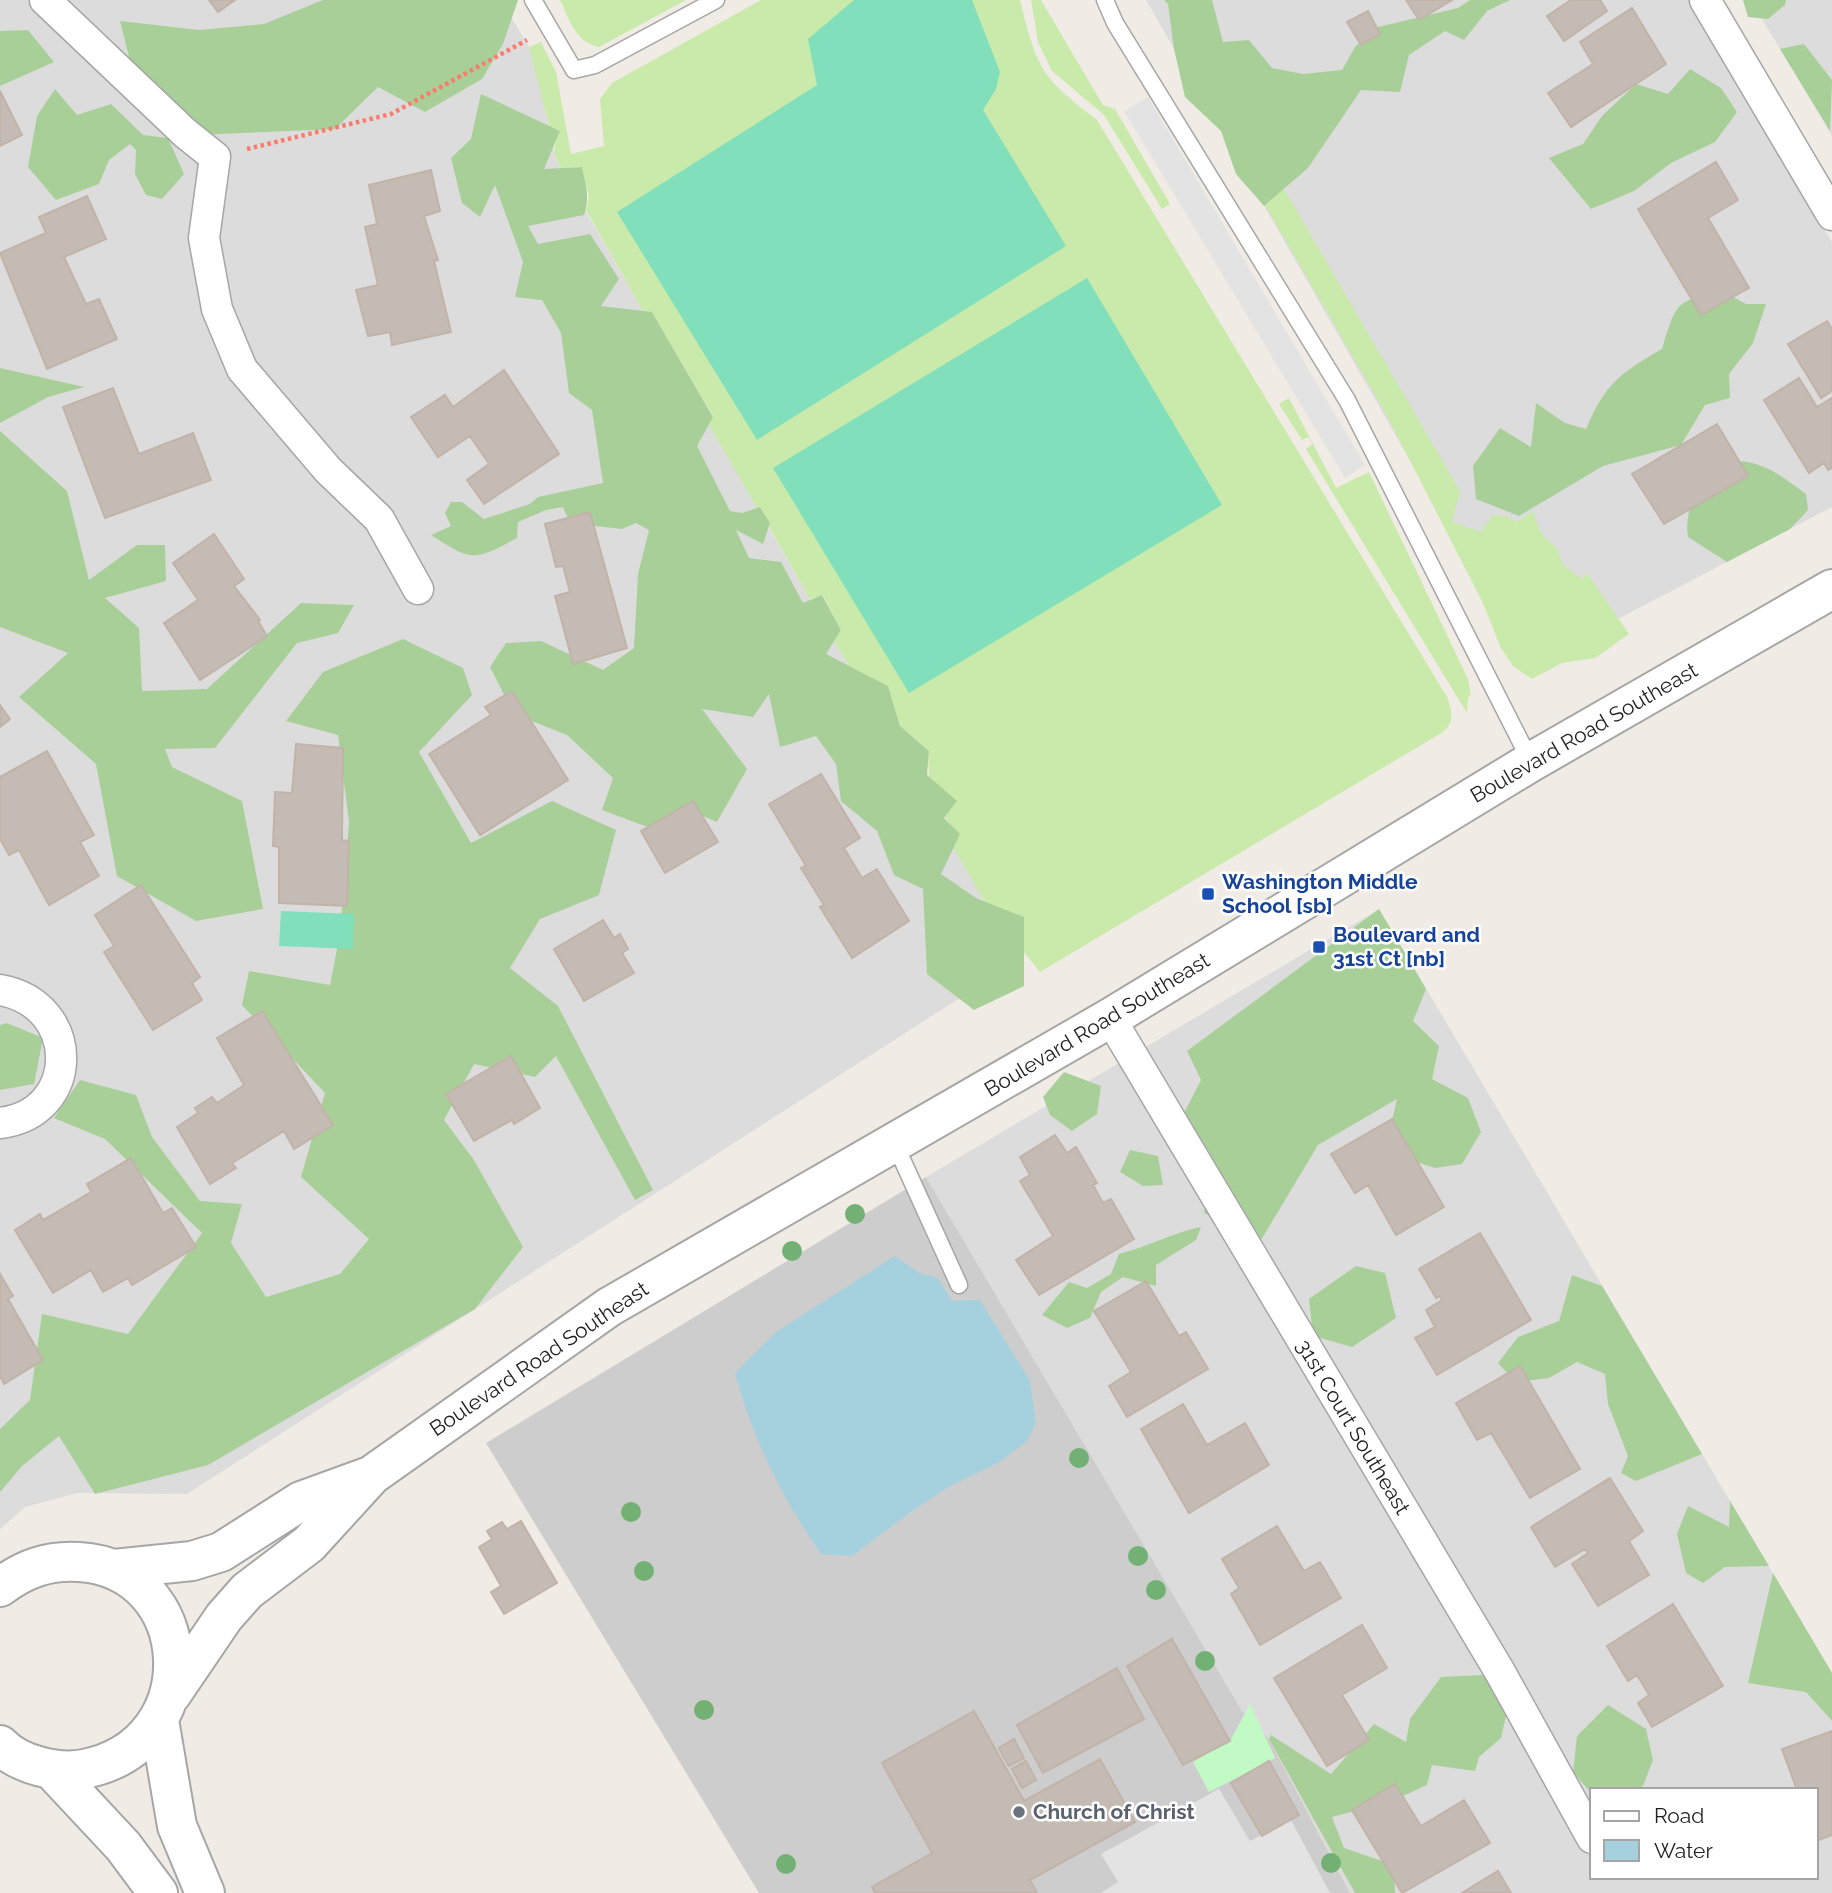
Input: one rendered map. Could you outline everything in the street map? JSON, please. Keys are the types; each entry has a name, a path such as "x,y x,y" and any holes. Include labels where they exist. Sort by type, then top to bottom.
{"street":[{"path":"45,0 215,157 204,238 217,309 242,369 328,470 379,519 418,589"},
{"path":"1705,0 1828,200"},
{"name":"Boulevard Road Southeast","path":"51,1769 88,1768 123,1755 144,1740 224,1617 247,1591 309,1544 372,1475 609,1307 1110,1018 1531,762 1832,589"},
{"path":"0,990 33,1001 47,1014 56,1030 61,1048 61,1067 55,1086 44,1102 30,1114 0,1122"},
{"name":"31st Court Southeast","path":"1110,1018 1491,1657 1590,1834"},
{"name":"Boulevard Road Southeast","path":"0,1587 15,1576 38,1566 63,1561 114,1569 192,1561 221,1552 301,1501 372,1475"},
{"path":"114,1569 152,1601 165,1623 172,1647 165,1707 177,1826 205,1893"},
{"path":"1,1748 26,1761 51,1769 122,1846 158,1893"}],"lane":[{"path":"533,0 574,70 595,65 716,0"},
{"path":"1105,0 1115,23 1347,400 1531,762"},
{"path":"895,1144 959,1285"}],"path":[{"path":"215,157 391,114 549,28"}],"shaded area":[{"path":"0,0 501,0 532,52 556,160 1019,960 187,1494 77,1493 25,1507 0,1529"},
{"path":"1146,0 1689,0 1832,242 1832,507 1528,666"},
{"path":"1751,0 1832,0 1832,136 1780,49"},
{"path":"1148,97 1365,465 1345,478 1124,111"},
{"path":"1379,909 1832,1673 1832,1893 1350,1893 1269,1739 1242,1711 926,1177"},
{"path":"926,1177 1242,1711 1269,1739 1350,1893 759,1893 486,1443"},
{"path":"1219,1789 1250,1841 1291,1820 1330,1893 1101,1893 1118,1882 1101,1854"}],"green space":[{"path":"323,0 518,0 503,44 482,79 425,112 378,87 335,129 196,135 131,65 120,21 199,30 264,24"},
{"path":"560,0 686,0 599,47 584,41 579,35"},
{"path":"761,0 1020,0 1031,42 1044,70 1064,93 1097,120 1447,697 1450,707 1451,720 1443,732 1040,972 1024,952 1024,917 985,902 953,847 959,834 944,816 934,796 929,775 929,751 900,726 888,686 849,666 834,641 841,630 823,595 810,599 769,527 770,523 760,507 757,508 709,425 713,416 652,312 643,311 586,210 589,197 582,167 561,168 556,159 555,146 560,131 549,126 529,47 541,42 556,72 571,154 604,146 600,99 612,83"},
{"path":"854,0 972,0 1000,72 996,89 983,110 1066,246 757,440 617,212 817,85 808,39"},
{"path":"1031,0 1041,0 1103,105 1115,109 1170,204 1162,209 1104,115 1052,71 1038,42"},
{"path":"1164,0 1212,0 1223,42 1249,40 1272,68 1303,74 1342,70 1355,47 1374,28 1458,8 1470,0 1510,0 1487,11 1464,40 1445,31 1409,55 1400,92 1361,90 1308,168 1264,206 1236,174 1221,131 1185,97 1174,49 1168,4"},
{"path":"1743,0 1786,0 1785,5 1768,19 1748,17"},
{"path":"28,30 54,62 0,86 0,31"},
{"path":"1804,44 1832,80 1830,131 1780,49"},
{"path":"1690,69 1721,88 1737,112 1715,142 1671,163 1634,191 1591,209 1549,158 1583,144 1602,116 1636,84 1668,94"},
{"path":"55,89 77,115 111,104 143,135 168,138 184,174 162,199 146,195 135,174 136,150 130,144 109,160 99,184 56,200 28,167 37,116"},
{"path":"481,94 560,131 544,169 582,167 587,197 584,215 528,226 538,244 590,234 619,279 601,306 652,312 713,417 697,446 730,511 742,513 760,507 770,523 763,544 736,530 749,558 781,562 803,603 822,595 841,630 826,654 888,686 900,726 929,751 927,775 957,801 944,818 960,834 941,874 976,898 1024,917 1024,986 974,1010 927,974 923,889 894,875 877,831 841,801 836,764 816,736 780,747 769,694 753,717 702,709 747,769 717,822 691,811 653,829 602,810 613,778 567,735 514,714 490,667 506,643 541,641 603,670 634,648 638,574 649,530 636,523 622,529 570,523 563,507 546,510 518,522 517,538 481,554 465,554 431,535 451,526 445,513 451,502 462,502 484,519 530,504 538,497 603,483 592,410 569,393 561,333 542,300 515,297 523,262 495,185 480,217 462,203 451,158 471,139"},
{"path":"1284,189 1460,491 1452,522 1481,532 1493,515 1506,516 1517,522 1533,511 1540,532 1557,549 1563,565 1582,579 1587,573 1629,634 1595,658 1562,663 1532,679 1513,666 1501,648 1482,601 1386,414 1265,205"},
{"path":"1087,278 1222,505 909,693 773,468"},
{"path":"1724,292 1746,304 1766,304 1753,343 1729,374 1730,398 1705,405 1681,445 1603,466 1519,516 1476,499 1473,466 1500,428 1531,447 1536,403 1565,423 1586,429 1600,401 1615,381 1662,349 1671,322 1680,306 1696,298"},
{"path":"0,368 84,387 48,397 0,423"},
{"path":"1289,398 1336,488 1369,472 1468,679 1471,695 1468,697 1467,713 1306,449 1312,444 1309,437 1302,440 1279,404"},
{"path":"0,431 67,491 89,580 137,545 165,545 166,581 105,598 139,628 142,691 207,689 301,603 354,605 338,633 297,643 215,748 165,749 172,767 242,801 263,909 196,921 117,876 96,764 19,697 68,653 0,627"},
{"path":"1720,460 1757,464 1775,473 1806,494 1808,510 1790,529 1727,562 1688,537 1687,526 1695,495"},
{"path":"403,639 463,668 472,695 419,752 471,843 552,801 616,830 599,895 540,919 510,968 558,1006 653,1190 635,1200 556,1056 535,1077 474,1064 444,1120 474,1160 523,1247 475,1309 208,1465 95,1494 59,1436 22,1466 0,1492 0,1429 30,1400 42,1314 128,1334 202,1233 105,1139 54,1118 80,1080 136,1095 152,1137 200,1201 242,1204 231,1243 266,1297 340,1274 369,1239 301,1177 325,1093 242,1005 249,971 330,985 340,934 349,822 338,735 286,721 323,672"},
{"path":"1379,909 1426,989 1413,1021 1439,1046 1432,1079 1468,1098 1481,1132 1462,1164 1435,1168 1407,1159 1390,1129 1397,1099 1318,1145 1261,1240 1204,1213 1212,1169 1183,1115 1201,1080 1187,1051"},
{"path":"281,911 354,914 353,949 279,946"},
{"path":"7,1023 43,1038 34,1084 0,1090 0,1025"},
{"path":"1064,1072 1101,1086 1097,1114 1072,1131 1050,1115 1043,1097"},
{"path":"1130,1150 1158,1156 1163,1185 1143,1186 1120,1172"},
{"path":"1201,1227 1196,1240 1156,1265 1156,1286 1123,1277 1101,1292 1090,1318 1067,1328 1042,1315 1069,1282 1087,1288 1111,1274 1119,1254"},
{"path":"1356,1266 1385,1273 1396,1318 1352,1347 1313,1336 1309,1299"},
{"path":"1572,1275 1602,1286 1702,1454 1636,1481 1621,1473 1628,1456 1608,1404 1605,1374 1577,1362 1549,1378 1516,1382 1498,1363 1518,1337 1559,1321"},
{"path":"1730,1501 1769,1566 1725,1567 1703,1583 1686,1573 1677,1534 1688,1506 1729,1527"},
{"path":"1773,1573 1832,1673 1832,1721 1806,1692 1748,1683"},
{"path":"1483,1675 1509,1702 1501,1738 1479,1757 1475,1771 1432,1765 1427,1785 1392,1801 1332,1817 1344,1848 1394,1865 1395,1893 1355,1893 1269,1739 1271,1735 1331,1774 1374,1724 1406,1742 1410,1719 1441,1677"},
{"path":"1250,1704 1275,1758 1209,1792 1193,1762 1230,1741"},
{"path":"1608,1705 1646,1729 1653,1760 1643,1786 1590,1788 1590,1792 1573,1772 1577,1736"}],"water":[{"path":"895,1256 919,1273 938,1278 952,1301 980,1300 1030,1381 1036,1423 1027,1441 998,1463 950,1486 852,1556 821,1554 770,1467 750,1421 735,1373 776,1332"}],"building":[{"path":"209,0 235,0 218,12"},
{"path":"1406,0 1452,0 1419,20"},
{"path":"1571,0 1600,0 1607,11 1564,41 1547,16"},
{"path":"1632,8 1666,64 1571,127 1548,93 1593,64 1580,42"},
{"path":"1368,11 1380,34 1361,45 1347,22"},
{"path":"0,91 22,135 0,146"},
{"path":"1716,162 1738,200 1708,218 1749,288 1701,315 1638,209"},
{"path":"431,170 440,211 424,216 438,260 434,261 451,332 392,345 390,332 368,336 356,290 378,285 365,227 377,224 369,185"},
{"path":"87,196 106,239 64,257 86,304 99,299 117,339 47,369 0,253 46,233 39,217"},
{"path":"1827,321 1832,329 1832,391 1821,398 1788,344"},
{"path":"504,370 559,454 484,504 467,480 489,464 470,436 438,457 411,417 445,395 453,407"},
{"path":"1799,378 1817,407 1832,398 1832,468 1828,470 1824,463 1809,473 1764,400"},
{"path":"113,388 139,454 193,433 211,480 105,518 63,407"},
{"path":"1717,424 1748,476 1664,524 1632,474"},
{"path":"590,512 627,648 573,664 555,596 570,592 563,566 556,567 545,524"},
{"path":"214,534 244,579 234,586 260,620 258,621 267,636 200,680 164,623 198,600 173,563"},
{"path":"512,691 568,780 480,835 429,754 491,715 485,707"},
{"path":"0,705 10,719 0,727"},
{"path":"296,744 343,748 342,840 349,841 347,906 279,903 279,847 273,846 275,792 292,793"},
{"path":"47,751 94,835 80,842 99,876 49,905 19,850 9,855 0,839 0,777"},
{"path":"821,774 860,838 844,848 862,878 877,869 909,921 852,958 820,907 824,905 801,868 806,866 769,804"},
{"path":"693,801 718,842 665,873 641,831"},
{"path":"141,885 200,977 192,983 202,1000 153,1030 104,952 114,946 95,915"},
{"path":"603,920 614,938 620,934 628,949 622,953 634,973 584,1001 554,949"},
{"path":"262,1011 333,1125 294,1149 284,1131 232,1163 236,1168 210,1184 177,1127 198,1113 195,1108 212,1097 217,1103 244,1085 217,1038"},
{"path":"511,1056 540,1108 514,1124 512,1120 474,1141 446,1094"},
{"path":"1392,1119 1444,1207 1396,1235 1368,1185 1355,1193 1331,1154"},
{"path":"1055,1135 1067,1153 1076,1147 1097,1183 1093,1185 1103,1203 1111,1199 1134,1239 1039,1295 1016,1260 1053,1236 1020,1181 1030,1175 1020,1157"},
{"path":"131,1158 163,1213 172,1208 196,1247 132,1285 128,1278 103,1292 91,1270 53,1293 15,1230 40,1214 43,1220 91,1192 87,1184"},
{"path":"1480,1233 1531,1320 1437,1375 1415,1338 1435,1327 1426,1310 1442,1300 1440,1296 1436,1298 1419,1269"},
{"path":"0,1274 13,1296 8,1299 43,1360 4,1384 0,1376"},
{"path":"1146,1281 1179,1336 1186,1332 1208,1369 1127,1417 1109,1386 1131,1372 1094,1311"},
{"path":"1520,1366 1580,1469 1530,1498 1491,1433 1477,1440 1456,1403"},
{"path":"1183,1404 1207,1445 1245,1423 1269,1465 1189,1513 1141,1429"},
{"path":"1610,1478 1643,1531 1629,1541 1649,1575 1598,1606 1572,1564 1588,1553 1585,1549 1555,1567 1531,1527"},
{"path":"521,1521 557,1583 504,1614 491,1592 501,1586 479,1547 492,1539 487,1531 502,1522 507,1529"},
{"path":"1277,1526 1304,1571 1320,1562 1341,1598 1260,1645 1231,1594 1239,1588 1222,1559"},
{"path":"1673,1604 1723,1686 1652,1727 1638,1703 1649,1695 1637,1675 1628,1681 1607,1646"},
{"path":"1362,1625 1387,1668 1342,1695 1369,1740 1327,1766 1274,1678"},
{"path":"1172,1639 1230,1741 1183,1765 1127,1666"},
{"path":"1117,1668 1144,1719 1043,1773 1017,1725"},
{"name":"Church of Christ","path":"974,1711 1024,1801 1100,1759 1135,1822 1030,1880 1037,1893 875,1893 872,1887 932,1853 882,1763"},
{"path":"1832,1731 1832,1835 1818,1840 1818,1788 1796,1788 1782,1749"},
{"path":"1014,1739 1024,1758 1009,1766 999,1748"},
{"path":"1026,1761 1036,1780 1022,1788 1012,1769"},
{"path":"1269,1761 1299,1815 1262,1836 1231,1783"},
{"path":"1395,1784 1421,1826 1464,1800 1490,1843 1402,1893 1352,1810"},
{"path":"1498,1871 1511,1893 1462,1893"}],"place":[{"name":"Washington Middle School [sb]","path":"1208,894"},
{"name":"Boulevard and 31st Ct [nb]","path":"1319,947"},
{"name":"Church of Christ","path":"1019,1812"}]}
